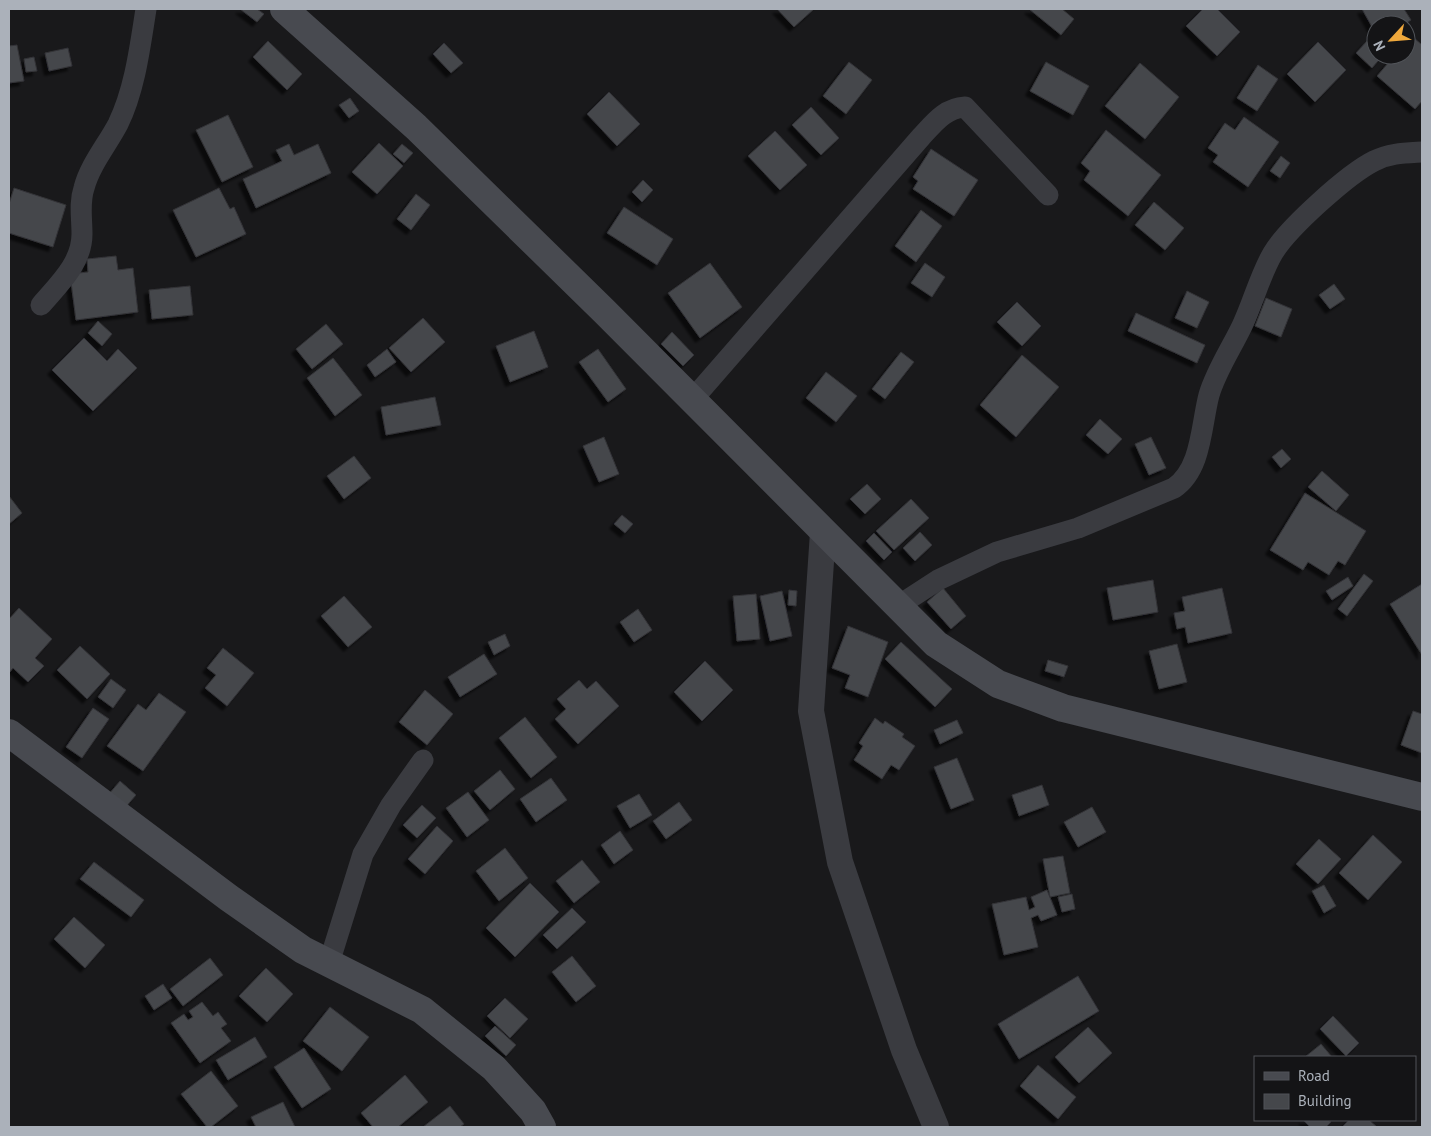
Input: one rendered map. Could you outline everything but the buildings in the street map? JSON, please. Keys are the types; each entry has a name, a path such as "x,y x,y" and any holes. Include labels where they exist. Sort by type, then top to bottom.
{"main road":[{"path":"284,9 416,127 936,644 998,684 1063,708 1422,797"},
{"path":"9,733 229,898 303,950 422,1010 494,1068 533,1111 542,1127"}],"street":[{"path":"41,305 76,262 82,236 80,209 84,187 118,124 127,99 137,62 146,9"},
{"path":"692,400 921,137 940,116 953,107 965,106 1048,195"},
{"path":"898,606 938,580 997,552 1078,528 1174,488 1185,480 1196,456 1216,377 1241,328 1274,253 1288,234 1334,191 1373,161 1394,153 1422,152"},
{"path":"823,532 811,701 812,720 840,862 904,1050 936,1127"},
{"path":"329,963 364,854 391,805 423,760"}]}
